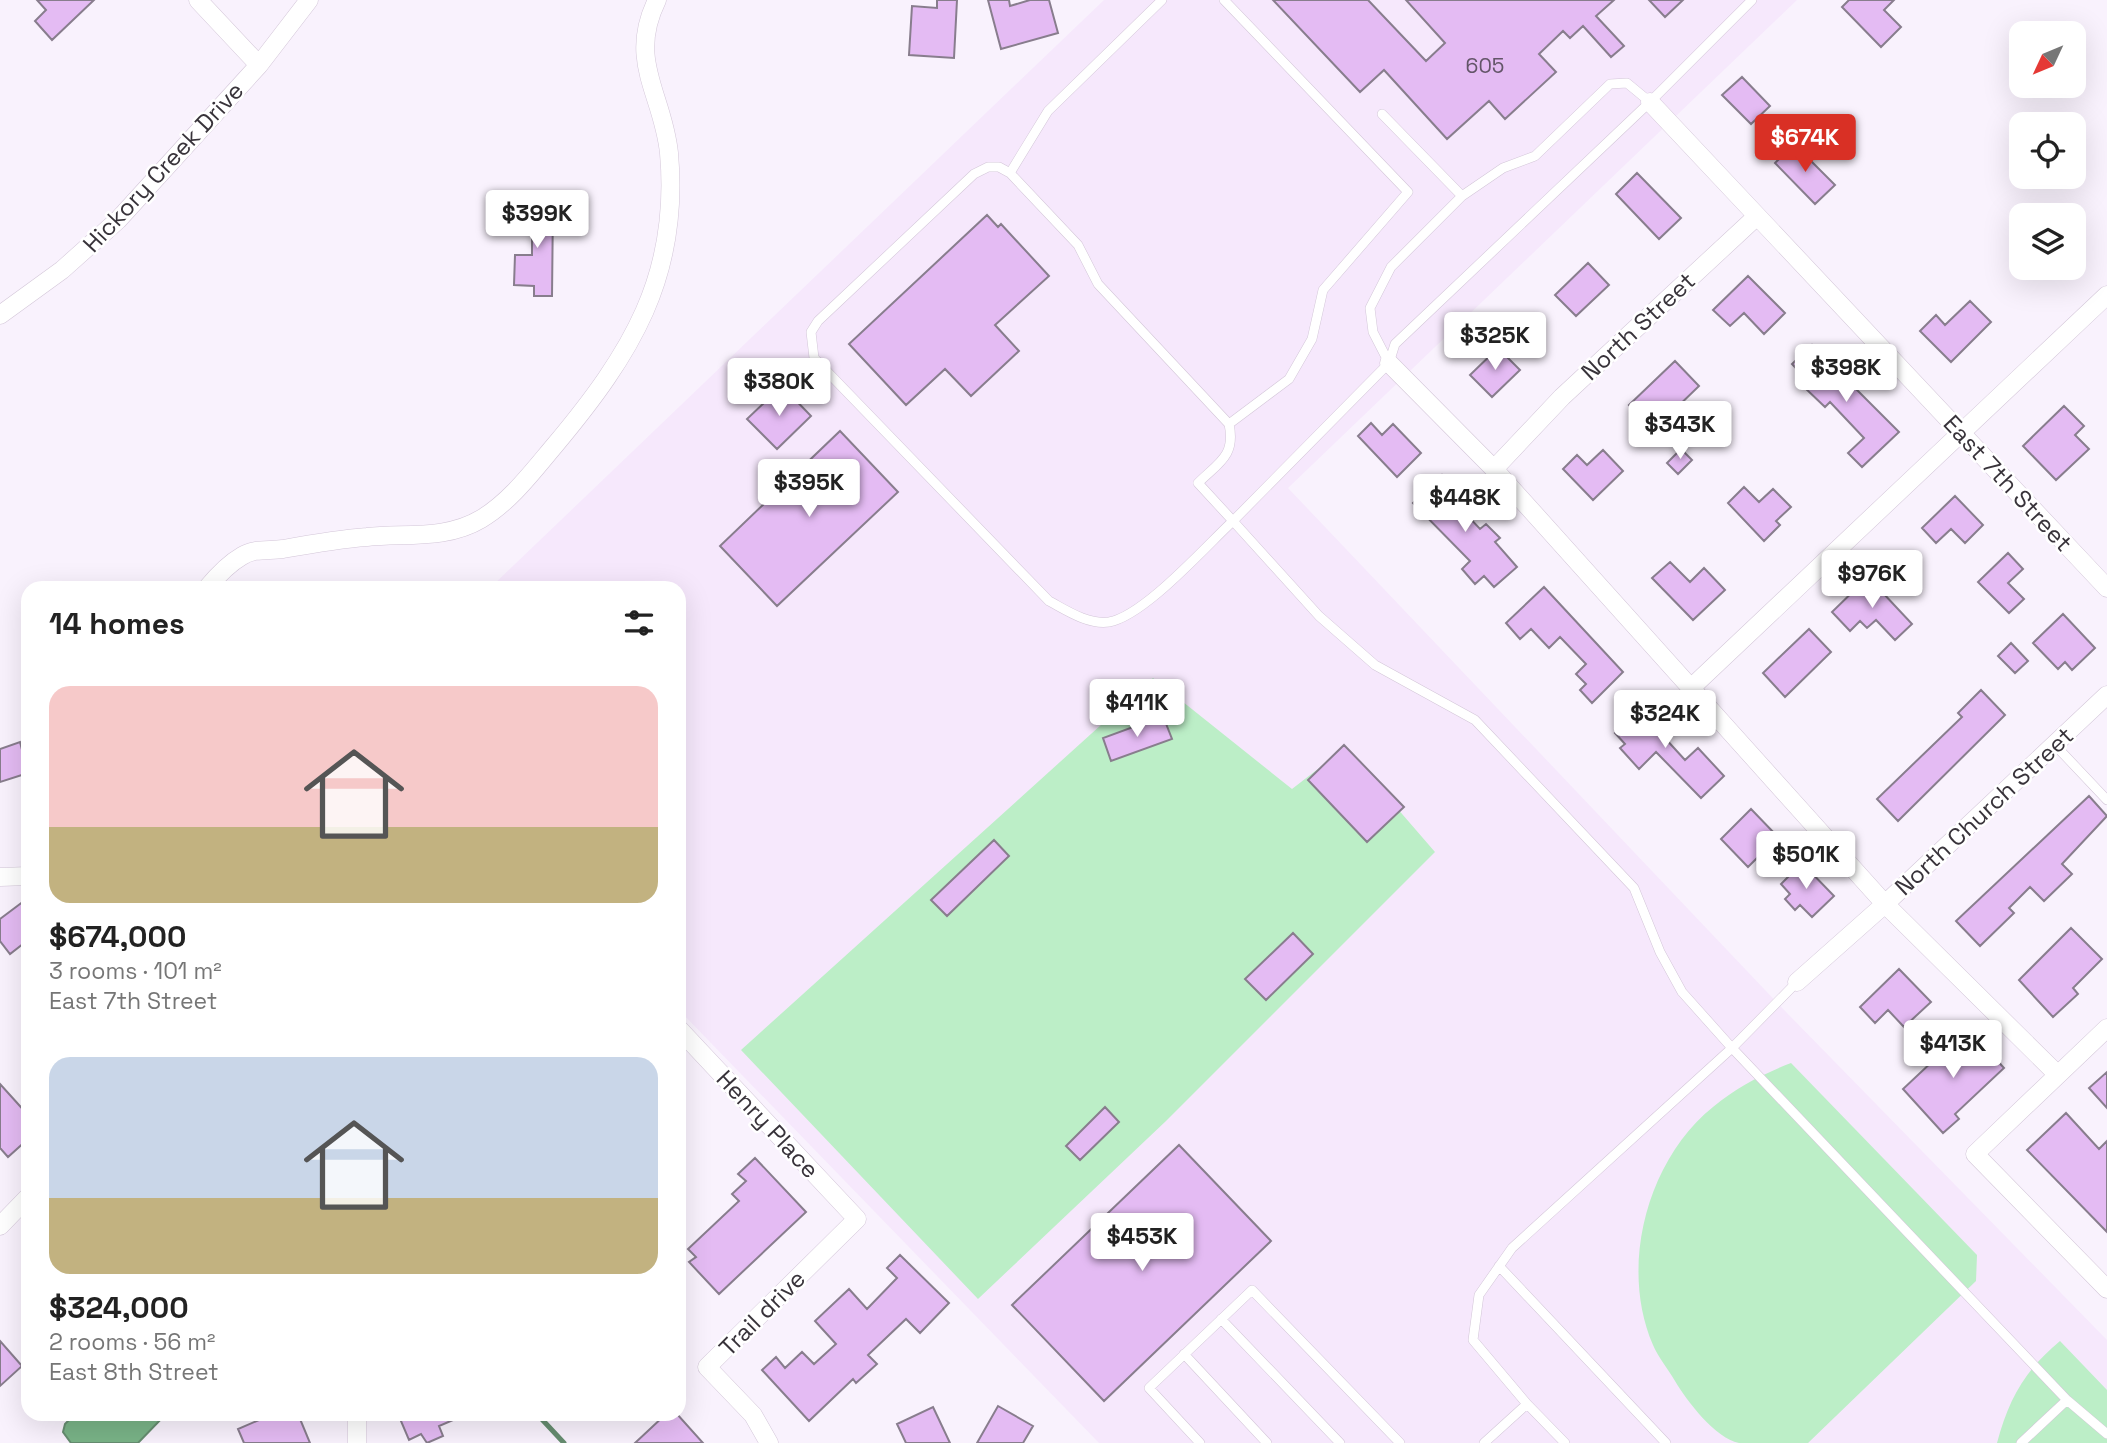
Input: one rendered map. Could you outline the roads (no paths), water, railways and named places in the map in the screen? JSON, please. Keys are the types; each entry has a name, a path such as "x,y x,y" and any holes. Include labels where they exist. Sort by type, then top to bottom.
{"street":[{"path":"198,0 260,65"},
{"name":"Hickory Creek Drive","path":"0,315 92,245 260,65 309,0"},
{"path":"214,581 232,562 254,551 354,538 448,533 466,527 497,508 574,422 630,342 656,288 663,258 671,207 668,149 658,100 645,66 644,49 646,29 657,0"},
{"name":"East 7th Street","path":"1650,102 2107,588"},
{"name":"North Street","path":"1494,468 1562,397 1756,217"},
{"path":"1692,687 2107,295"},
{"path":"1389,363 1494,468 1885,904 2057,1074"},
{"name":"North Church Street","path":"1797,982 1885,904 2107,695"},
{"path":"0,877 21,876"},
{"path":"2107,1028 1975,1154 2107,1289"},
{"name":"Henry Place","path":"686,1036 858,1219"},
{"path":"0,1226 21,1204"},
{"name":"Trail drive","path":"769,1443 752,1415 707,1367 858,1219"},
{"path":"357,1421 357,1443"}],"lane":[{"path":"1010,173 1048,111 1162,0"},
{"path":"1224,0 1408,192 1323,290 1312,339 1290,379 1229,424"},
{"path":"1752,0 1650,102 1395,344 1389,363 1233,521 1136,611 1108,622 1081,618 1049,601 814,358 811,332 824,315 974,174 988,167 999,167 1010,173 1078,245 1098,284 1229,424 1233,440 1229,453 1198,484 1233,521 1319,616 1375,665 1475,720 1634,888 1660,951 1682,992 2067,1400 2107,1434"},
{"path":"1389,363 1373,332 1370,308 1391,267 1462,196 1503,168 1535,156 1610,84 1627,83 1650,102"},
{"path":"1382,114 1462,196"},
{"path":"2055,745 2107,800"},
{"path":"1565,1443 1527,1404 1473,1340 1479,1296 1512,1248 1732,1048 1797,982"},
{"path":"1499,1266 1666,1443"},
{"path":"1200,1443 1149,1388 1252,1290 1400,1443"},
{"path":"1221,1319 1340,1443"},
{"path":"1184,1354 1267,1443"},
{"path":"2021,1443 2067,1400"},
{"path":"1484,1443 1527,1404"}],"waterway":[{"path":"544,1421 564,1443"}]}
